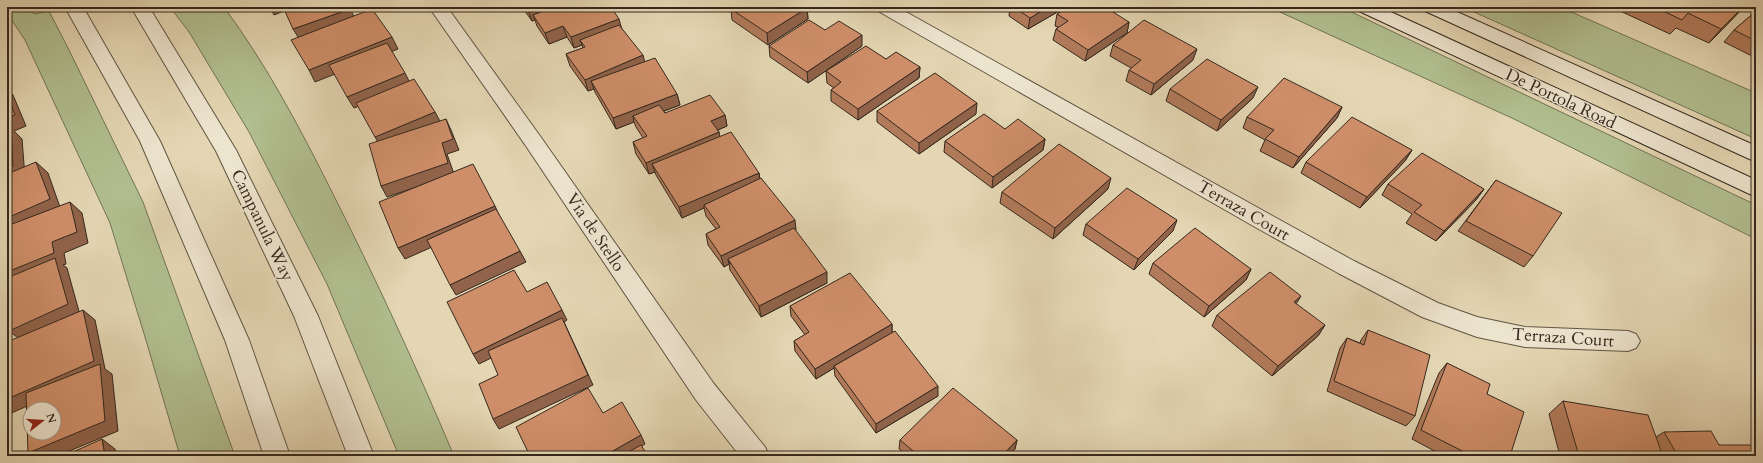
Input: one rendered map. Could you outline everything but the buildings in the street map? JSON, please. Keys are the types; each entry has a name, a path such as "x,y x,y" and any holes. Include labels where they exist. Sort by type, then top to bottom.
{"street":[{"path":"74,7 150,140 237,340 277,456"},
{"name":"Campanula Way","path":"140,7 226,150 306,316 361,456"},
{"name":"Via de Stello","path":"438,7 538,148 705,392 756,456"},
{"name":"Terraza Court","path":"884,7 1263,221 1346,267 1430,310 1477,327 1525,337 1628,341"},
{"name":"De Portola Road","path":"1365,7 1756,189"},
{"name":"De Portola Road","path":"1431,7 1756,155"}],"green space":[{"path":"7,7 30,7 34,14 49,11 69,50 143,202 235,456 180,456 110,223 25,40 7,13"},
{"path":"170,7 224,7 268,73 319,166 347,223 395,322 454,456 399,456 327,284 249,132 189,32"},
{"path":"1269,7 1341,7 1756,205 1756,239 1514,119"},
{"path":"1463,7 1560,7 1756,93 1756,139"}]}
